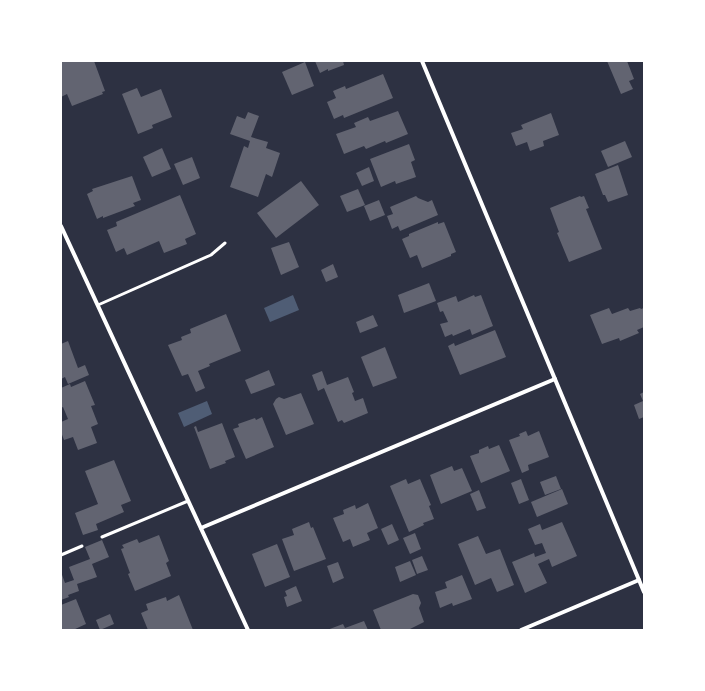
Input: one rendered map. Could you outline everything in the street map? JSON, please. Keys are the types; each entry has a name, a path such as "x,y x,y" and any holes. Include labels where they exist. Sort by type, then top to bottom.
{"street":[{"path":"422,61 644,592"},
{"path":"61,226 248,630"},
{"path":"200,528 555,379"},
{"path":"521,630 639,580"}],"lane":[{"path":"98,305 211,255 225,243"},
{"path":"102,537 188,501"},
{"path":"61,555 82,546"}],"water":[{"path":"293,295 299,310 270,322 264,308"},
{"path":"207,401 212,414 184,427 178,413"}],"building":[{"path":"61,61 94,61 105,91 102,92 103,94 72,106 67,94 61,97"},
{"path":"315,61 343,61 344,65 328,71 328,69 320,73"},
{"path":"607,61 627,61 634,79 629,81 633,89 621,94"},
{"path":"305,62 314,86 292,95 282,72"},
{"path":"383,74 393,98 344,118 343,115 334,119 327,102 336,98 333,91 345,86 346,89"},
{"path":"137,88 141,97 161,89 172,117 152,125 153,128 138,134 122,94"},
{"path":"398,111 408,134 386,143 385,141 366,149 364,146 344,154 336,134 356,127 354,123 368,117 370,121"},
{"path":"248,112 259,116 251,137 268,142 266,148 280,153 272,177 266,174 258,197 230,187 244,146 248,148 250,141 230,134 237,116 245,119"},
{"path":"551,113 559,135 543,141 544,146 530,151 527,142 516,146 511,133 523,129 521,125"},
{"path":"625,141 632,157 608,167 601,151"},
{"path":"409,144 415,160 411,162 416,177 396,184 395,181 381,187 370,159"},
{"path":"162,148 171,169 152,177 143,157"},
{"path":"192,157 200,178 183,185 174,164"},
{"path":"618,165 628,195 608,202 605,195 603,195 595,174"},
{"path":"369,167 374,181 362,186 356,173"},
{"path":"132,176 141,200 133,203 135,206 97,219 87,194 93,191 92,189"},
{"path":"301,181 319,205 276,238 257,213"},
{"path":"358,189 365,205 347,212 340,196"},
{"path":"180,195 196,234 185,239 187,244 164,253 159,241 127,255 124,248 116,252 107,230 117,226 116,222"},
{"path":"416,196 428,202 432,200 438,215 400,231 398,226 392,229 387,216 393,214 390,207"},
{"path":"580,196 584,196 589,208 586,209 602,249 569,262 557,233 559,232 550,208"},
{"path":"379,200 385,215 370,221 364,206"},
{"path":"438,222 438,224 444,222 456,252 451,254 451,256 422,268 417,255 410,258 402,239 409,236 409,234"},
{"path":"289,242 299,267 281,275 271,248"},
{"path":"333,264 338,277 326,282 321,270"},
{"path":"429,283 436,301 404,313 398,295"},
{"path":"474,295 475,297 481,295 493,326 472,335 470,329 453,336 452,334 445,337 440,324 448,322 443,311 440,312 437,303 456,296 458,302"},
{"path":"609,308 612,314 628,308 630,311 644,308 644,327 637,330 639,333 620,341 619,338 602,344 590,315"},
{"path":"226,314 241,351 209,364 210,366 198,371 205,388 196,392 188,374 182,376 168,345 182,340 181,337 191,333 190,329"},
{"path":"373,315 378,326 360,333 356,322"},
{"path":"495,330 506,357 460,375 448,346 454,343 455,346"},
{"path":"68,341 78,368 85,365 89,375 68,384 65,377 61,379 61,344"},
{"path":"385,347 397,378 373,387 361,357"},
{"path":"269,370 275,385 251,394 245,380"},
{"path":"322,371 327,385 348,377 354,392 352,393 355,401 363,398 368,413 344,423 342,420 338,422 324,388 318,391 312,375"},
{"path":"85,381 95,405 91,406 98,424 91,427 97,443 78,450 73,437 64,440 61,432 61,422 68,419 63,407 61,408 61,388 70,384 71,387"},
{"path":"644,392 644,417 639,419 634,405 643,401 640,394"},
{"path":"301,393 314,424 286,435 273,404 279,397 284,399"},
{"path":"262,417 274,447 246,459 233,429 239,427 238,424"},
{"path":"222,423 235,457 225,461 226,463 210,469 194,427 196,426 198,432"},
{"path":"526,431 528,436 539,431 549,457 528,465 529,470 522,473 509,440 520,436 519,434"},
{"path":"499,445 510,471 481,483 470,456 479,453 479,450 488,446 489,449"},
{"path":"114,460 131,501 121,505 124,512 96,524 98,530 83,535 75,513 98,504 85,471"},
{"path":"452,466 454,471 462,468 472,491 441,504 430,475"},
{"path":"556,476 561,489 545,495 540,482"},
{"path":"406,479 408,484 420,479 431,505 429,506 434,519 423,523 424,525 409,532 390,486"},
{"path":"521,479 529,500 519,504 511,483"},
{"path":"562,489 568,504 537,517 531,502"},
{"path":"479,490 486,508 477,511 470,494"},
{"path":"368,503 378,528 367,533 370,540 353,547 350,539 343,542 333,518 344,514 343,510 355,505 356,509"},
{"path":"309,522 311,528 313,527 326,559 294,571 282,539 294,535 292,529"},
{"path":"562,522 577,556 552,567 549,559 538,564 547,583 525,593 512,562 534,553 535,557 546,553 542,543 535,545 528,529 540,524 542,530"},
{"path":"392,524 399,540 388,545 381,529"},
{"path":"415,533 421,549 410,554 403,538"},
{"path":"159,535 169,561 166,563 171,576 135,591 128,574 130,573 121,549 124,548 122,545 137,539 139,543"},
{"path":"478,536 486,554 500,549 514,585 497,592 491,578 475,585 458,544"},
{"path":"102,540 109,557 92,564 97,577 77,584 79,591 68,595 69,597 61,600 61,572 65,583 74,580 69,567 90,559 85,547"},
{"path":"277,544 290,577 265,587 252,554"},
{"path":"422,556 428,570 417,574 412,560"},
{"path":"410,561 416,575 400,582 395,567"},
{"path":"338,562 344,578 333,583 327,566"},
{"path":"462,575 472,599 453,606 452,603 440,608 435,592 447,588 445,582"},
{"path":"296,586 302,601 287,607 284,597 287,596 285,591"},
{"path":"413,594 418,595 421,603 419,608 424,622 408,630 381,630 373,610"},
{"path":"179,595 193,630 148,630 141,613 148,610 146,604 166,597 167,601"},
{"path":"76,599 86,624 73,630 61,630 61,605"},
{"path":"110,614 114,624 100,630 96,620"},
{"path":"364,621 368,630 327,630 343,624 345,628"}]}
